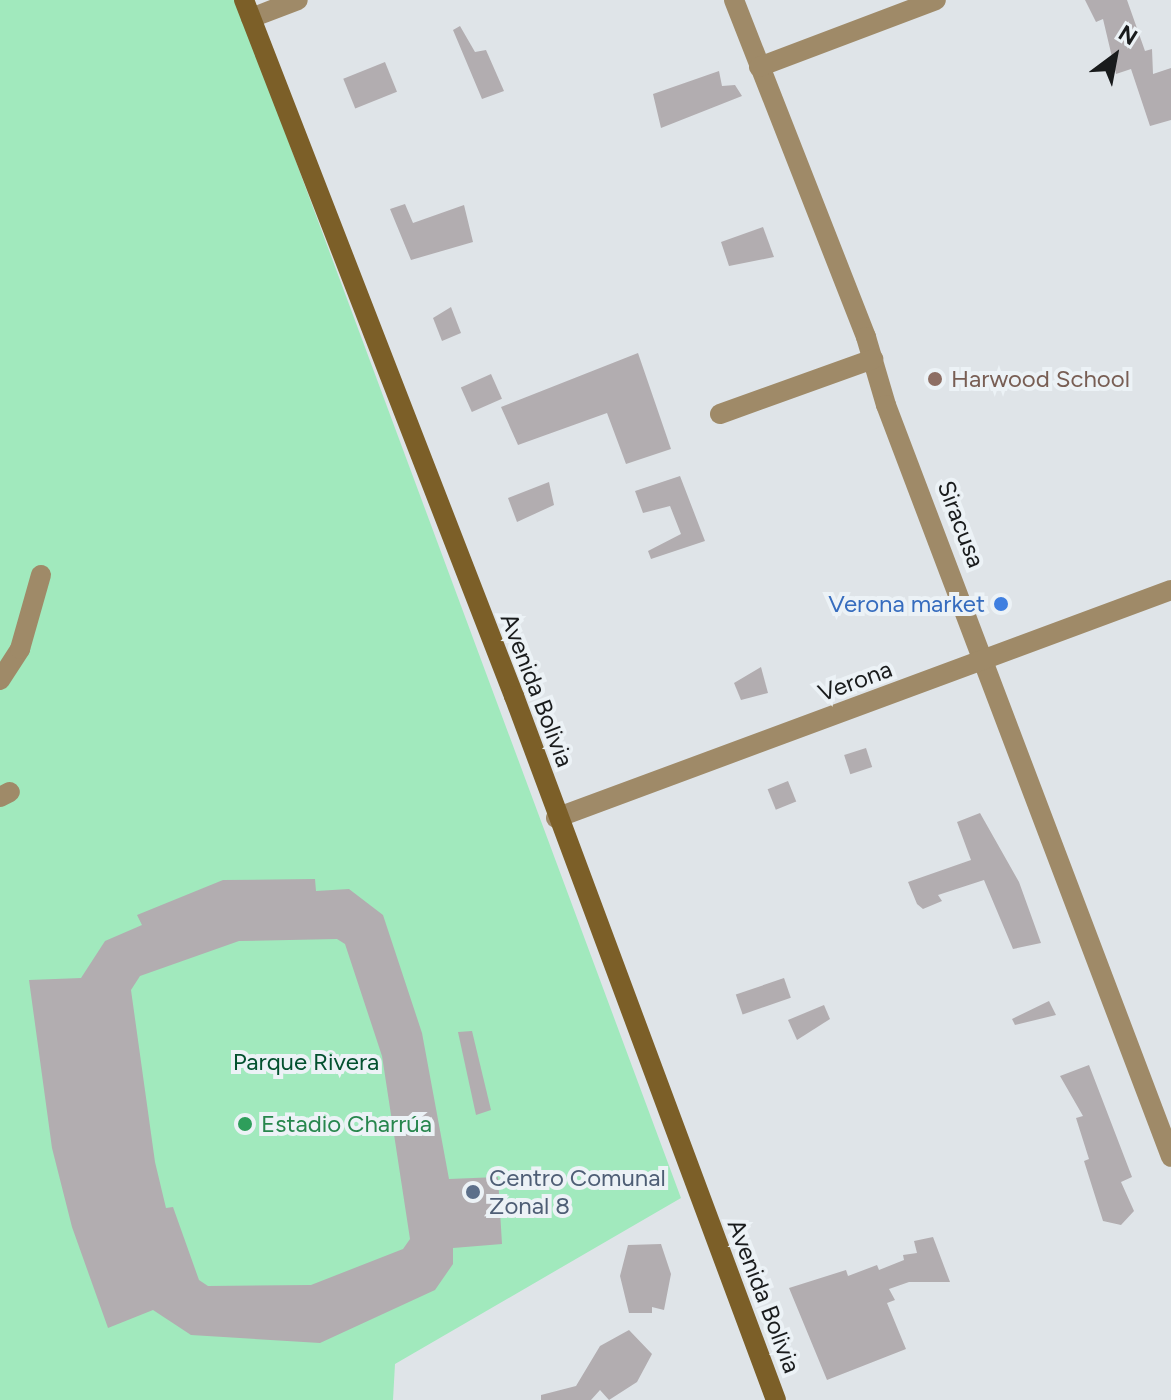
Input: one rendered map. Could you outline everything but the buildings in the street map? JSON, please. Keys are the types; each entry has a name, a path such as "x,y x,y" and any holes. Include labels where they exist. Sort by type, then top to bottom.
{"street":[{"path":"247,9 298,0"},
{"name":"Siracusa","path":"734,0 873,359 1171,1157"},
{"path":"759,67 936,0"},
{"name":"Avenida Bolivia","path":"247,9 776,1400"},
{"path":"720,414 873,359"},
{"path":"0,680 20,649 41,575"},
{"name":"Verona","path":"556,818 1171,590"}],"green space":[{"name":"Parque Rivera","path":"0,0 236,0 681,1198 395,1364 393,1400 0,1400"}],"place":[{"name":"Harwood School","path":"935,379"},
{"name":"Verona market","path":"1001,604"},
{"name":"Estadio Charrúa","path":"245,1124"},
{"name":"Centro Comunal Zonal 8","path":"473,1192"}]}
